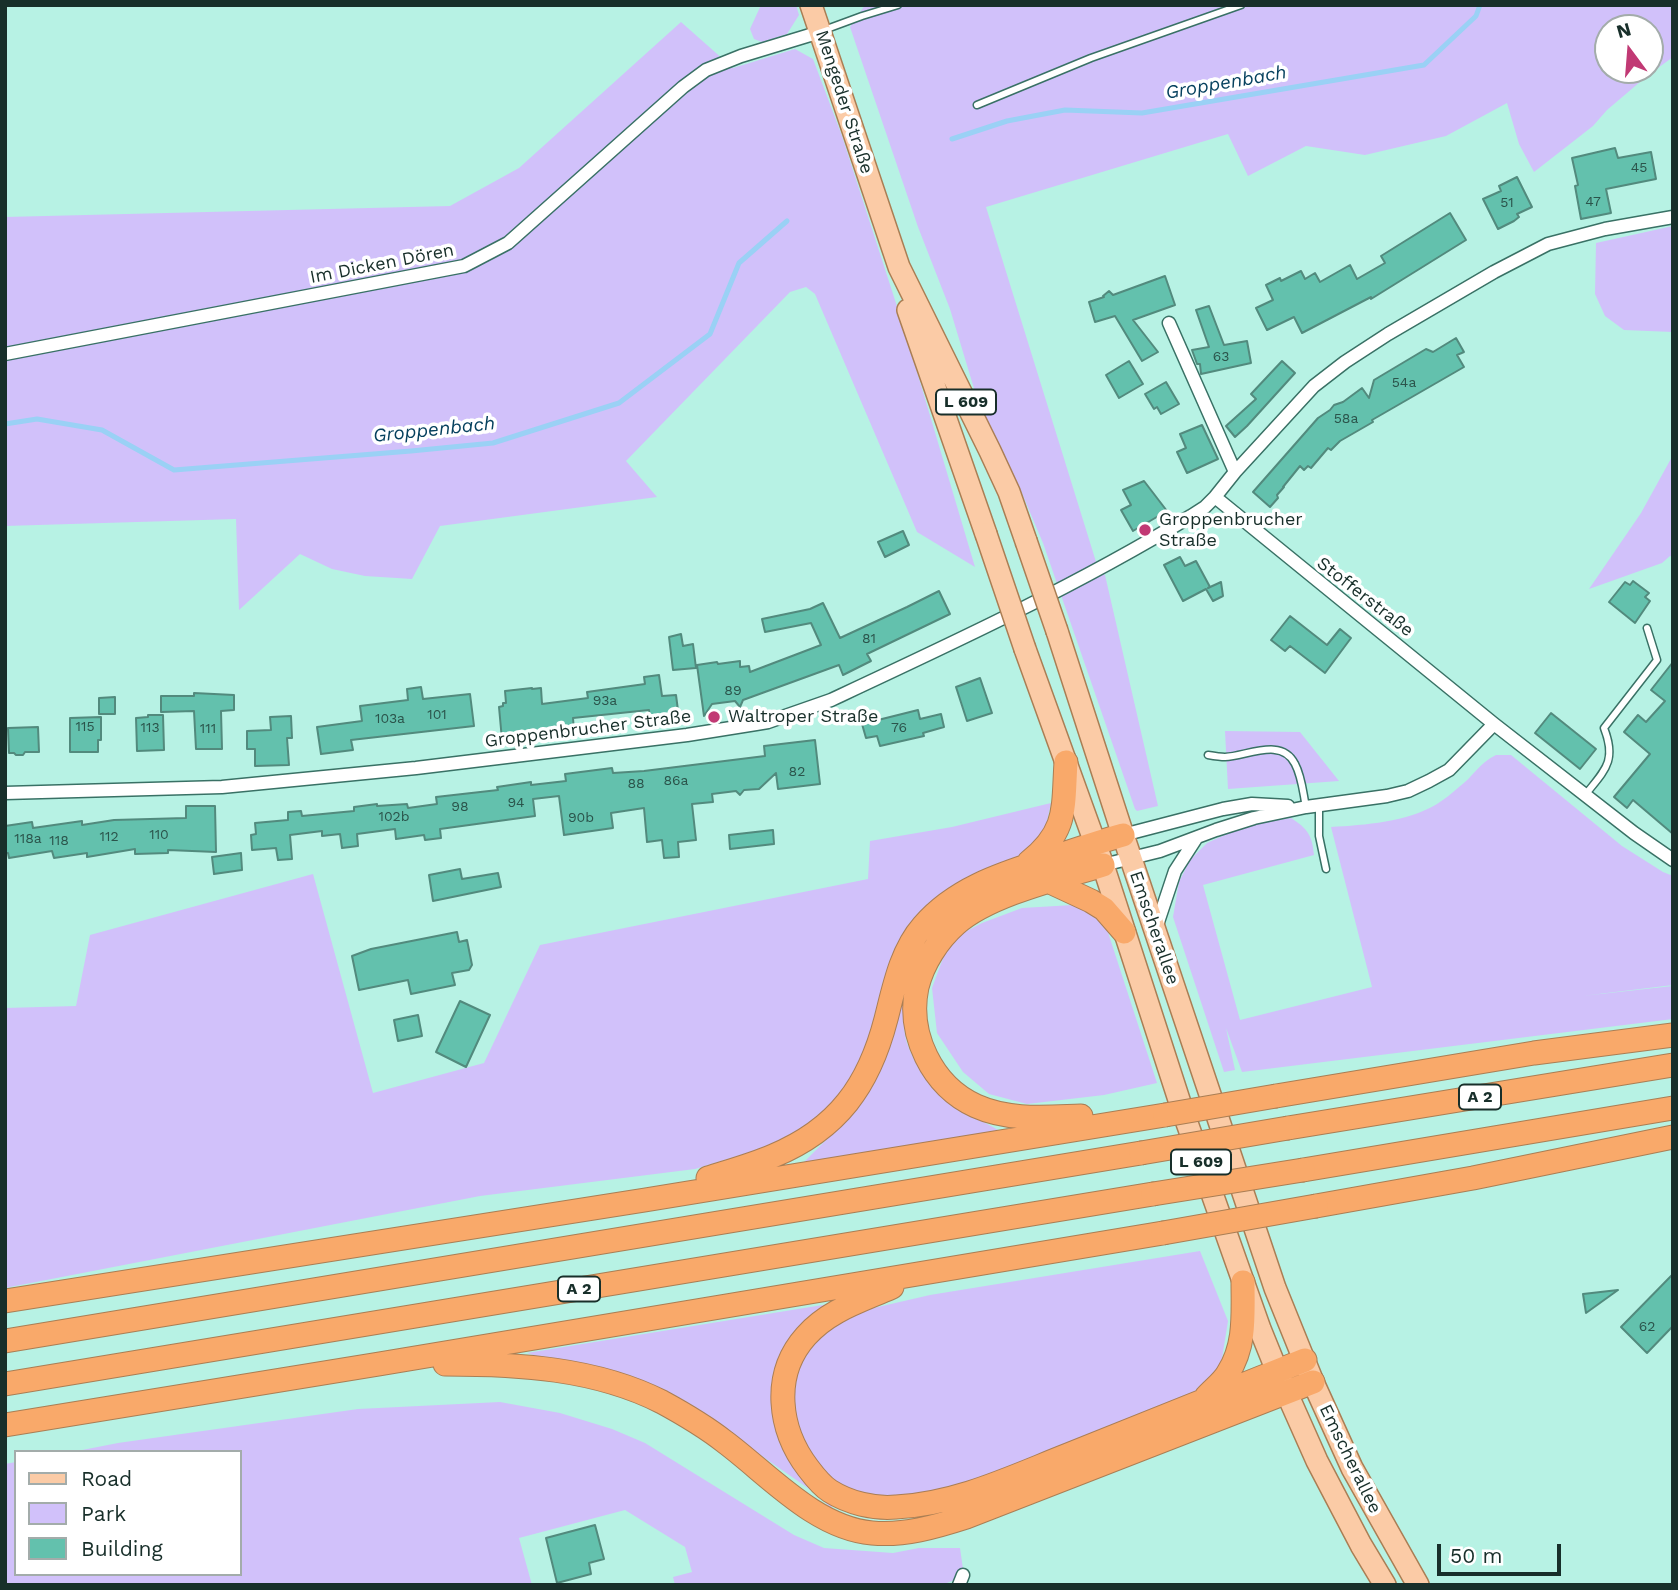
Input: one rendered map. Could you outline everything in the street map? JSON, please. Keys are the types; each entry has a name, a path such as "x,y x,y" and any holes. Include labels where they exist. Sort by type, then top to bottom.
{"highway":[{"path":"1024,867 1057,833 1062,817 1066,762"},
{"path":"645,1200 774,1156 803,1140 840,1113 868,1072 881,1039 895,981 908,951 921,928 938,910 962,892 999,875 1122,835"},
{"path":"1103,865 1011,894 957,923 926,962 917,988 915,1017 920,1042 929,1064 958,1095 977,1106 1002,1114 1030,1117 1131,1118"},
{"path":"1048,881 1104,909 1124,932"},
{"path":"5,1301 645,1200 1534,1053 1673,1035"},
{"name":"A 2","path":"5,1341 1673,1065"},
{"name":"A 2","path":"5,1384 1673,1108"},
{"path":"5,1425 1163,1233 1473,1178 1673,1137"},
{"path":"928,1272 846,1305 822,1320 794,1353 786,1374 784,1415 797,1454 813,1475 830,1490 857,1504 892,1508 926,1505 967,1494 1200,1404 1281,1382 1313,1382"},
{"path":"1200,1404 1227,1375 1239,1354 1243,1282"},
{"path":"379,1364 503,1365 582,1374 624,1387 661,1402 700,1423 799,1502 839,1525 869,1533 891,1534 940,1526 966,1517 1281,1382 1305,1360"}],"main road":[{"name":"Mengeder Straße","path":"811,5 876,200"},
{"name":"Emscherallee","path":"876,200 899,267 1009,492 1275,1288 1352,1468 1418,1585"},
{"name":"Emscherallee","path":"899,267 907,307 1103,865 1181,1106 1243,1282 1281,1382 1335,1497 1385,1585"}],"street":[{"name":"Im Dicken Dören","path":"5,354 464,266 508,243 683,87 706,70 741,56 820,32"},
{"name":"Groppenbrucher Straße","path":"5,793 222,787 430,766 687,735 768,722 831,700 991,626 1099,570 1198,512 1215,497 1314,386 1388,334 1494,272 1548,244 1605,229 1673,217"},
{"path":"1169,323 1235,472"},
{"name":"Stofferstraße","path":"1215,497 1494,724 1673,860"},
{"path":"1103,865 1160,851 1254,818 1408,791 1449,769 1494,724"},
{"path":"1122,835 1252,804 1312,806"},
{"path":"1155,932 1175,872 1197,837"}],"lane":[{"path":"820,32 898,5"},
{"path":"977,105 1091,58 1241,5"},
{"path":"1585,795 1608,766 1610,741 1604,727 1657,660 1647,628"},
{"path":"1208,755 1226,757 1278,750 1288,754 1294,761 1312,806 1326,869"}],"green space":[{"path":"761,5 796,5 799,15 787,34 762,42 754,39 750,29"},
{"path":"865,5 1673,5 1673,57 1664,64 1664,14 1594,14 1594,84 1638,84 1593,126 1534,172 1519,144 1507,103 1446,136 1365,155 1306,146 1248,176 1228,134 986,207 1097,565 1105,575 1158,806 1137,811 1135,809 1043,543 979,405 950,309 918,227 850,27"},
{"path":"681,22 733,68 795,49 813,59 842,136 904,328 975,567 917,532 815,294 806,287 790,292 626,461 657,497 440,526 412,579 365,576 332,569 300,554 239,610 236,519 5,526 5,217 450,206 519,168"},
{"path":"1673,226 1673,332 1624,330 1605,316 1595,294 1596,243"},
{"path":"1673,455 1673,557 1589,589 1641,513"},
{"path":"1225,731 1300,732 1339,781 1228,789"},
{"path":"1496,755 1511,755 1622,846 1673,876 1673,985 1582,996 1673,986 1673,1019 1242,1072 1226,1028 1235,1070 1224,1072 1173,917 1179,882 1190,860 1207,843 1229,833 1264,822 1291,818 1305,829 1312,842 1314,855 1203,885 1240,1020 1372,987 1331,827 1386,822 1425,810 1448,796"},
{"path":"1051,803 1045,831 1021,855 946,892 914,918 896,948 858,1068 843,1094 820,1119 771,1146 695,1169 480,1196 5,1288 5,1008 76,1006 90,935 313,874 373,1093 484,1063 540,945 868,879 870,841 952,827"},
{"path":"1073,905 1104,920 1157,1083 1104,1095 1027,1104 989,1094 963,1072 937,1033 932,988 946,950 963,933 1022,908"},
{"path":"903,1000 907,1043 924,1075 948,1099 1009,1136 797,1169 834,1132 893,1013"},
{"path":"1200,1251 1228,1321 1220,1371 1196,1400 926,1505 830,1491 832,1509 815,1493 703,1415 527,1353 835,1303 852,1312 930,1295"},
{"path":"500,1402 560,1413 612,1429 645,1443 794,1535 824,1548 893,1553 919,1548 960,1548 964,1576 942,1585 675,1585 673,1577 692,1572 685,1547 625,1510 519,1538 532,1585 5,1585 5,1464 14,1462 14,1576 242,1576 242,1450 82,1450 358,1409"}],"building":[{"path":"1615,148 1618,158 1651,152 1656,179 1606,189 1611,213 1581,219 1572,158"},
{"path":"1517,177 1532,207 1517,214 1519,217 1514,221 1498,229 1483,199 1501,191 1499,186"},
{"path":"1450,213 1466,240 1371,299 1302,333 1294,317 1267,330 1256,308 1273,300 1266,285 1301,271 1305,279 1315,273 1320,282 1350,265 1357,279 1385,263 1381,256"},
{"path":"1165,276 1175,305 1133,320 1158,352 1142,361 1115,316 1095,322 1089,302 1104,297 1109,291 1113,295"},
{"path":"1209,306 1224,345 1247,341 1251,363 1201,374 1200,364 1197,364 1192,350 1209,347 1196,310"},
{"path":"1456,338 1464,352 1457,355 1464,367 1372,420 1373,422 1340,441 1331,450 1328,448 1311,468 1308,466 1304,470 1300,466 1270,507 1253,492 1318,418 1334,405 1343,402 1362,388 1369,398 1374,380 1426,349 1433,352"},
{"path":"1129,361 1143,384 1119,398 1106,375"},
{"path":"1282,361 1295,373 1235,437 1226,426 1256,399 1251,394"},
{"path":"1166,382 1179,404 1161,414 1157,407 1154,409 1145,394"},
{"path":"1202,425 1218,459 1187,473 1177,452 1186,448 1180,434"},
{"path":"1144,481 1167,511 1133,531 1121,510 1131,505 1123,490"},
{"path":"903,531 909,545 885,557 878,542"},
{"path":"1180,557 1185,566 1196,561 1210,587 1208,588 1221,582 1223,596 1213,601 1206,589 1183,601 1164,565"},
{"path":"1633,581 1649,593 1645,597 1650,601 1635,623 1609,602 1625,582 1630,585"},
{"path":"939,591 950,614 867,654 871,661 843,675 839,665 743,700 740,707 735,701 712,704 704,716 697,665 740,661 740,667 749,666 750,672 821,645 811,623 765,632 762,619 810,609 823,603 840,638"},
{"path":"1290,616 1327,645 1340,629 1351,638 1325,673 1290,646 1285,651 1271,640"},
{"path":"681,634 683,646 693,644 696,668 673,670 669,637"},
{"path":"1673,662 1673,834 1633,800 1627,808 1614,797 1650,754 1624,732 1638,715 1646,722 1665,701 1651,690"},
{"path":"659,675 662,696 676,695 679,718 650,722 649,710 573,718 574,731 502,740 499,707 506,703 505,691 541,688 542,704 588,698 587,692 645,684 644,677"},
{"path":"980,678 992,713 967,721 956,687"},
{"path":"421,687 423,699 470,694 474,726 351,740 353,750 321,754 317,727 362,721 360,706 408,700 407,689"},
{"path":"194,693 234,695 234,710 221,711 222,749 196,749 194,711 161,712 161,696 194,696"},
{"path":"115,697 115,714 99,714 99,698"},
{"path":"918,710 920,719 941,714 944,727 923,733 924,736 880,746 877,736 866,738 862,724"},
{"path":"1551,713 1596,749 1580,769 1535,733"},
{"path":"163,715 164,750 137,751 136,718"},
{"path":"291,716 292,738 287,738 289,765 255,766 255,749 247,749 247,731 271,730 270,717"},
{"path":"101,717 98,752 70,752 70,718"},
{"path":"38,727 39,752 25,752 23,755 9,753 8,728"},
{"path":"815,740 820,784 778,789 776,773 759,789 744,790 740,795 736,791 712,794 713,802 692,804 696,840 678,842 679,857 664,858 662,840 647,842 644,808 611,813 613,828 564,835 559,796 533,799 535,816 440,829 441,838 425,840 424,835 396,839 395,829 357,834 358,846 342,848 340,834 322,836 322,831 290,835 292,859 278,860 276,848 252,850 251,835 256,834 255,823 288,820 288,812 301,811 302,816 354,811 354,807 377,804 407,804 408,808 437,804 436,797 498,790 497,787 531,782 531,785 566,781 565,774 612,768 613,773 644,771 765,756 764,746"},
{"path":"186,806 215,806 216,852 168,850 168,853 135,854 135,849 87,857 87,853 54,858 52,851 9,858 8,853 5,853 5,826 32,822 33,828 82,821 82,825 114,820 186,818"},
{"path":"773,830 774,844 730,849 729,835"},
{"path":"241,853 242,870 214,874 212,857"},
{"path":"460,869 462,879 498,873 501,887 433,901 429,875"},
{"path":"457,932 459,942 467,940 472,965 469,970 452,973 455,985 411,994 408,980 359,990 352,956 371,949"},
{"path":"460,1001 490,1015 466,1067 436,1052"},
{"path":"418,1015 422,1036 398,1041 394,1020"},
{"path":"1673,1274 1673,1326 1647,1353 1621,1327"},
{"path":"1618,1290 1586,1313 1583,1294"},
{"path":"595,1525 604,1559 589,1563 591,1574 557,1583 546,1538"}],"waterway":[{"name":"Groppenbach","path":"952,139 1007,121 1065,110 1142,113 1424,65 1476,16 1480,5"},
{"name":"Groppenbach","path":"5,424 37,419 102,430 174,470 493,443 619,403 710,334 739,263 787,221"}],"place":[{"name":"Groppenbrucher Straße","path":"1145,530"},
{"name":"Waltroper Straße","path":"714,717"}]}
